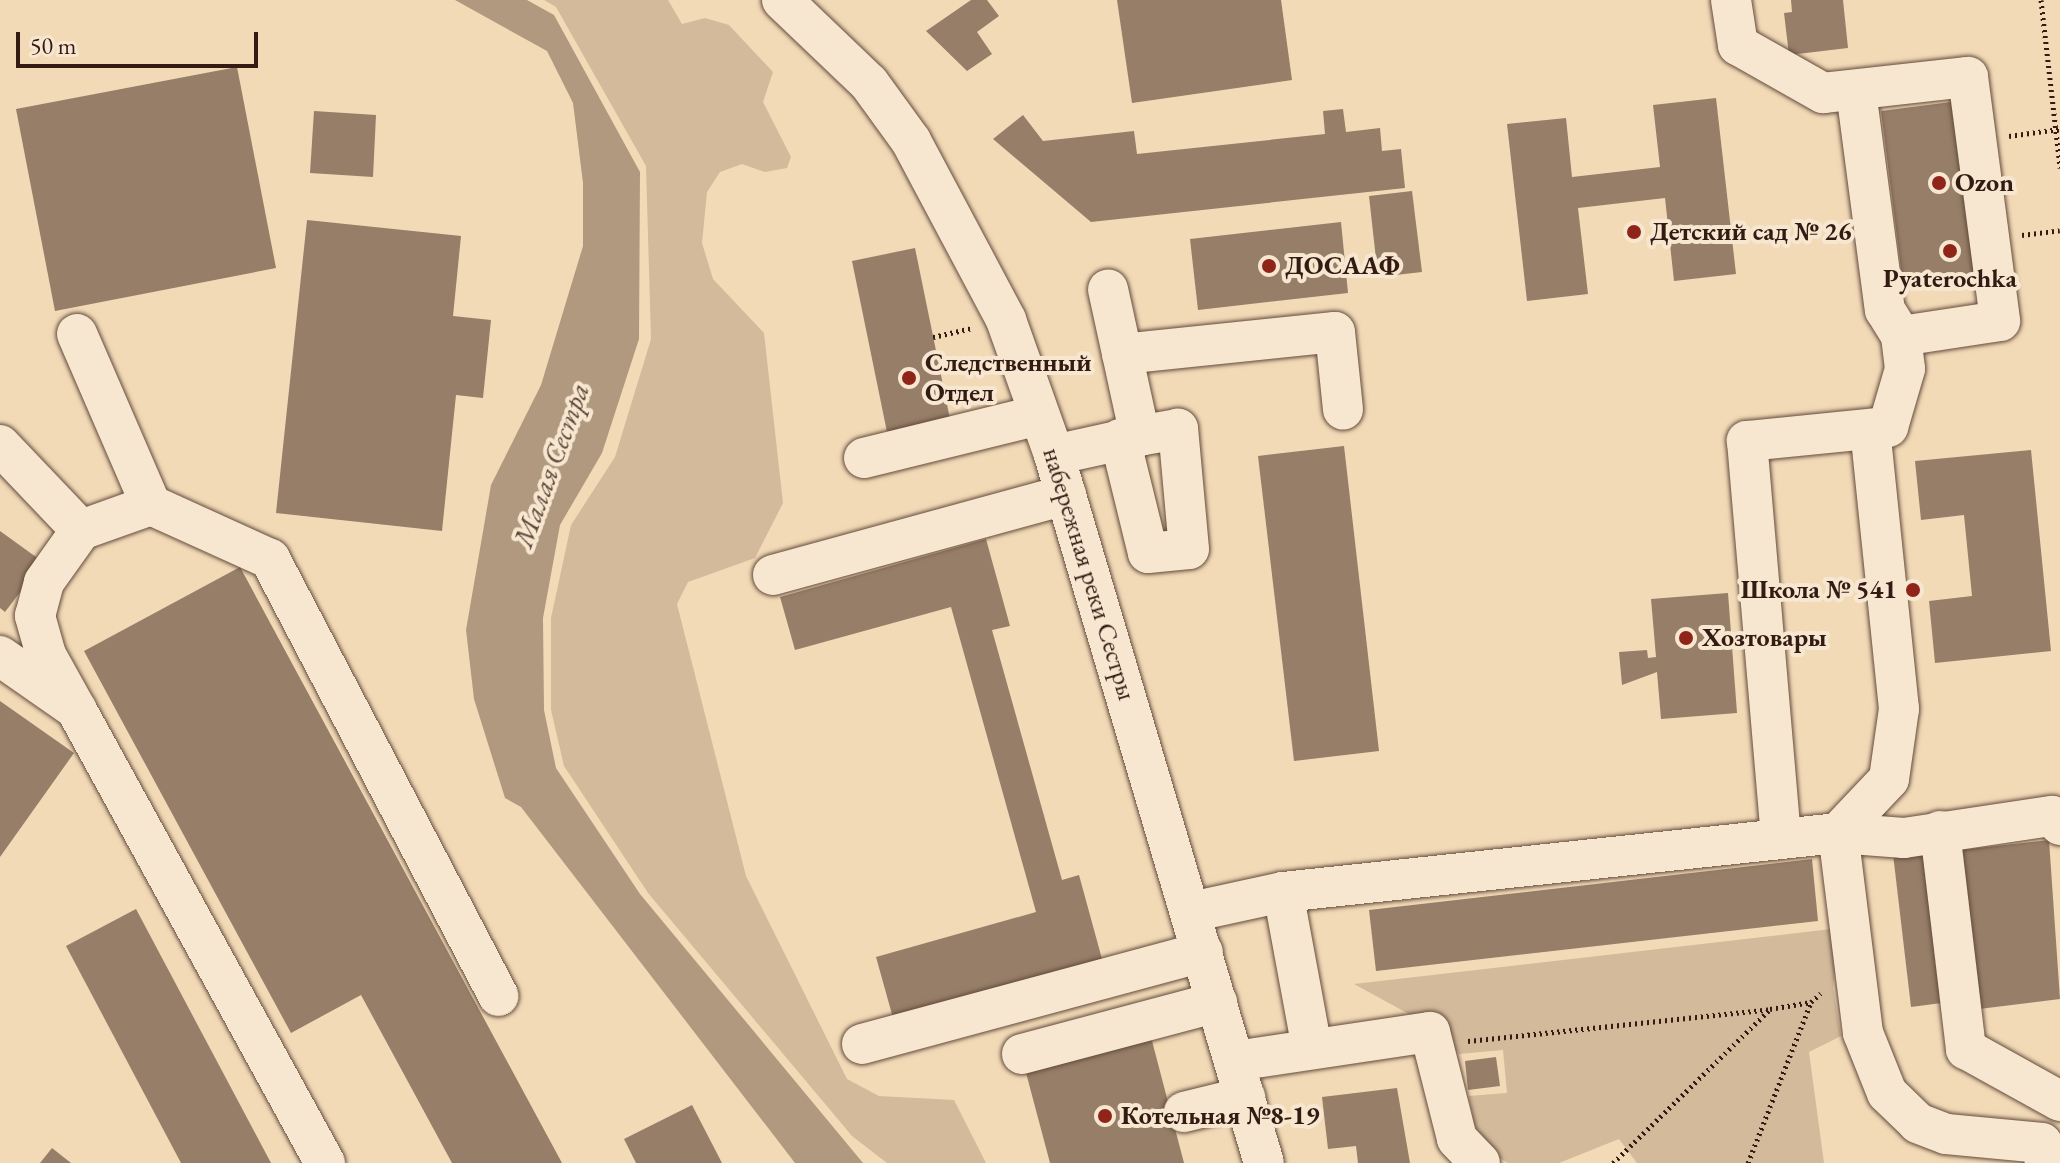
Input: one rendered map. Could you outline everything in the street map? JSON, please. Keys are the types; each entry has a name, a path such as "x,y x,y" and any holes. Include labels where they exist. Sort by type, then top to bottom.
{"street":[{"name":"набережная реки Сестры","path":"782,0 869,83 919,154 1006,320 1054,455 1264,1163"},
{"path":"1731,0 1738,45 1823,93 1968,77 2000,321 1901,336"},
{"path":"1781,839 1747,441 1888,427 1905,369 1901,336 1885,310 1856,91"},
{"path":"1054,455 1130,438 1122,354 1108,289"},
{"path":"1122,354 1335,332 1343,410"},
{"path":"77,334 151,505 270,559 498,996"},
{"path":"864,458 1039,415"},
{"path":"1838,833 1889,779 1899,709 1870,429"},
{"path":"0,445 81,530"},
{"path":"773,575 1066,495"},
{"path":"151,505 81,530 44,582 35,616 46,655 325,1163"},
{"path":"0,656 76,709"},
{"path":"1191,912 1283,892 1838,833 1904,838 2052,816 2060,825"},
{"path":"1838,833 1854,964 1868,1045 1887,1093 1918,1123 1946,1134 2043,1153 2060,1100 1966,1049 1940,831"},
{"path":"1283,892 1312,1048"},
{"path":"862,1044 1203,952"},
{"path":"1022,1054 1217,1002"},
{"path":"1184,1112 1240,1079 1312,1048 1430,1032 1457,1139 1480,1163"}],"path":[{"path":"2041,0 2060,168"},
{"path":"1997,138 2058,129"},
{"path":"2009,237 2060,230"},
{"path":"933,337 979,326"},
{"path":"1748,1163 1811,1002 1854,964"},
{"path":"1434,1045 1811,1002"},
{"path":"1613,1163 1770,1009"}],"shaded area":[{"path":"544,0 668,0 682,24 705,18 729,25 773,72 763,102 791,157 787,168 765,172 742,164 720,172 707,192 702,243 713,279 764,333 783,503 755,558 688,582 677,604 746,876 847,1079 879,1096 954,1100 986,1163 887,1163 852,1136 648,893 564,766 551,710 551,618 571,525 615,457 651,339 646,166 556,7"},
{"path":"1840,928 1833,987 1841,1036 1809,1052 1824,1163 1637,1163 1619,1139 1559,1163 1508,1163 1492,1154 1474,1124 1469,1096 1507,1093 1503,1050 1459,1054 1440,1031 1354,984"}],"water":[{"name":"Малая Сестра","path":"455,0 527,0 554,15 640,172 639,339 602,453 560,525 543,618 544,710 556,768 640,894 863,1163 795,1163 521,807 505,798 474,699 466,630 491,485 541,385 583,246 583,183 573,103 547,51"}],"building":[{"path":"971,0 987,0 999,16 977,32 992,54 967,71 926,31"},
{"path":"1117,0 1281,0 1292,80 1132,103"},
{"path":"1791,0 1843,0 1848,48 1789,55 1784,13 1792,12"},
{"path":"237,67 276,268 55,311 16,109"},
{"path":"1716,98 1736,274 1674,281 1665,198 1578,208 1588,294 1527,301 1507,124 1566,118 1572,177 1660,167 1653,105"},
{"path":"1959,101 1981,274 1903,284 1881,111"},
{"path":"1343,109 1346,132 1380,128 1382,151 1401,149 1405,188 1091,222 993,139 1023,115 1043,141 1134,131 1137,154 1325,134 1323,111"},
{"path":"314,111 376,115 373,177 310,173"},
{"path":"1412,191 1422,272 1378,277 1369,196"},
{"path":"307,220 461,236 453,316 491,320 483,398 456,395 442,531 276,513"},
{"name":"ДОСААФ","path":"1341,222 1348,293 1198,310 1190,239"},
{"name":"Следственный Отдел","path":"915,248 950,419 887,432 852,261"},
{"path":"1344,446 1379,751 1294,761 1258,456"},
{"path":"2031,450 2051,651 1935,663 1929,601 1972,596 1964,515 1921,520 1915,461"},
{"path":"0,531 43,562 5,612 0,608"},
{"path":"986,539 1010,626 992,630 1062,880 1079,875 1102,959 893,1018 876,957 1036,912 951,607 795,650 780,597"},
{"path":"240,567 562,1163 452,1163 361,995 291,1033 84,651"},
{"path":"1728,593 1737,713 1661,719 1657,672 1622,685 1619,652 1647,650 1648,658 1656,657 1651,599"},
{"path":"0,701 74,753 0,857"},
{"path":"2049,840 2060,999 1979,1009 1960,850"},
{"path":"1931,849 1949,1002 1911,1007 1893,854"},
{"path":"1812,859 1818,921 1376,971 1369,910"},
{"path":"136,909 271,1163 181,1163 66,946"},
{"name":"Котельная №8-19","path":"1151,1037 1184,1163 1050,1163 1025,1069"},
{"path":"1496,1057 1500,1086 1468,1090 1465,1061"},
{"path":"1397,1088 1410,1163 1358,1163 1356,1146 1328,1149 1322,1097"},
{"path":"692,1105 722,1163 636,1163 624,1139"},
{"path":"52,1148 71,1163 40,1163"}],"place":[{"name":"Ozon","path":"1939,183"},
{"name":"Детский сад № 26","path":"1634,232"},
{"name":"Pyaterochka","path":"1950,251"},
{"name":"ДОСААФ","path":"1269,266"},
{"name":"Следственный Отдел","path":"909,378"},
{"name":"Школа № 541","path":"1913,590"},
{"name":"Хозтовары","path":"1686,638"},
{"name":"Котельная №8-19","path":"1105,1116"}]}
